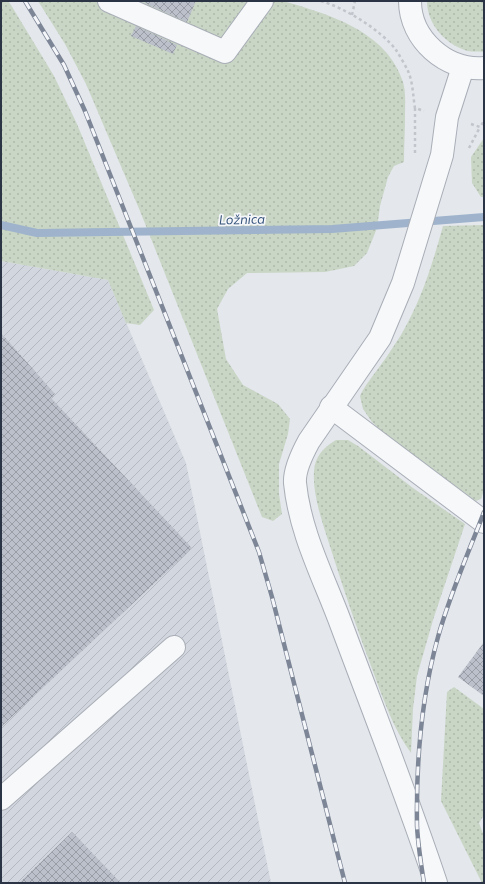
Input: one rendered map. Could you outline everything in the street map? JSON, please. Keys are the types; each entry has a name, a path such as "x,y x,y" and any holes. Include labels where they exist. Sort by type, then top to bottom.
{"street":[{"path":"110,1 225,52 262,1"},
{"path":"410,1 410,12 419,36 438,55 474,67 447,117 442,155 403,283 380,338 308,440 300,457 295,482 304,529 417,827 436,883"},
{"path":"331,407 484,522"},
{"path":"1,799 174,647"}],"path":[{"path":"322,1 360,19 396,50 409,73 414,108 480,127 484,121"},
{"path":"352,15 355,1"}],"shaded area":[{"path":"1,261 108,280 186,463 271,883 1,883"}],"green space":[{"path":"1,1 8,1 11,5 54,76 77,124 154,310 140,325 126,323 108,280 1,261"},
{"path":"38,1 283,1 318,12 354,27 370,37 384,50 395,64 405,90 404,162 394,166 388,177 380,206 377,228 367,253 354,266 325,272 247,273 228,289 217,309 226,359 243,385 278,404 290,419 288,434 279,464 279,494 282,514 273,521 262,517 140,211 86,84 65,44"},
{"path":"427,1 484,1 484,52 468,51 445,39 434,26 430,18"},
{"path":"484,138 484,197 481,197 472,183 471,157"},
{"path":"484,225 484,490 481,499 476,501 388,437 372,422 363,409 360,396 401,335 415,308 426,282 443,226"},
{"path":"336,440 348,440 358,446 413,488 465,524 433,620 417,676 413,709 411,753 394,725 364,646 324,529 315,493 314,471 316,461 321,452"},
{"path":"454,687 484,709 484,815 479,823 484,836 484,883 482,883 441,801 447,692"}],"building":[{"path":"146,1 196,1 187,22 145,3"},
{"path":"136,26 177,45 173,54 131,36"},
{"path":"1,333 55,394 51,398 192,548 1,727"},
{"path":"484,642 484,696 458,677"},
{"path":"72,832 121,883 19,883"}],"waterway":[{"name":"Ložnica","path":"1,225 37,233 332,229 484,217"}],"railway":[{"path":"25,1 64,65 85,111 259,552 272,597 345,883"},
{"path":"424,883 417,833 417,778 427,683 443,621 484,512"}]}
